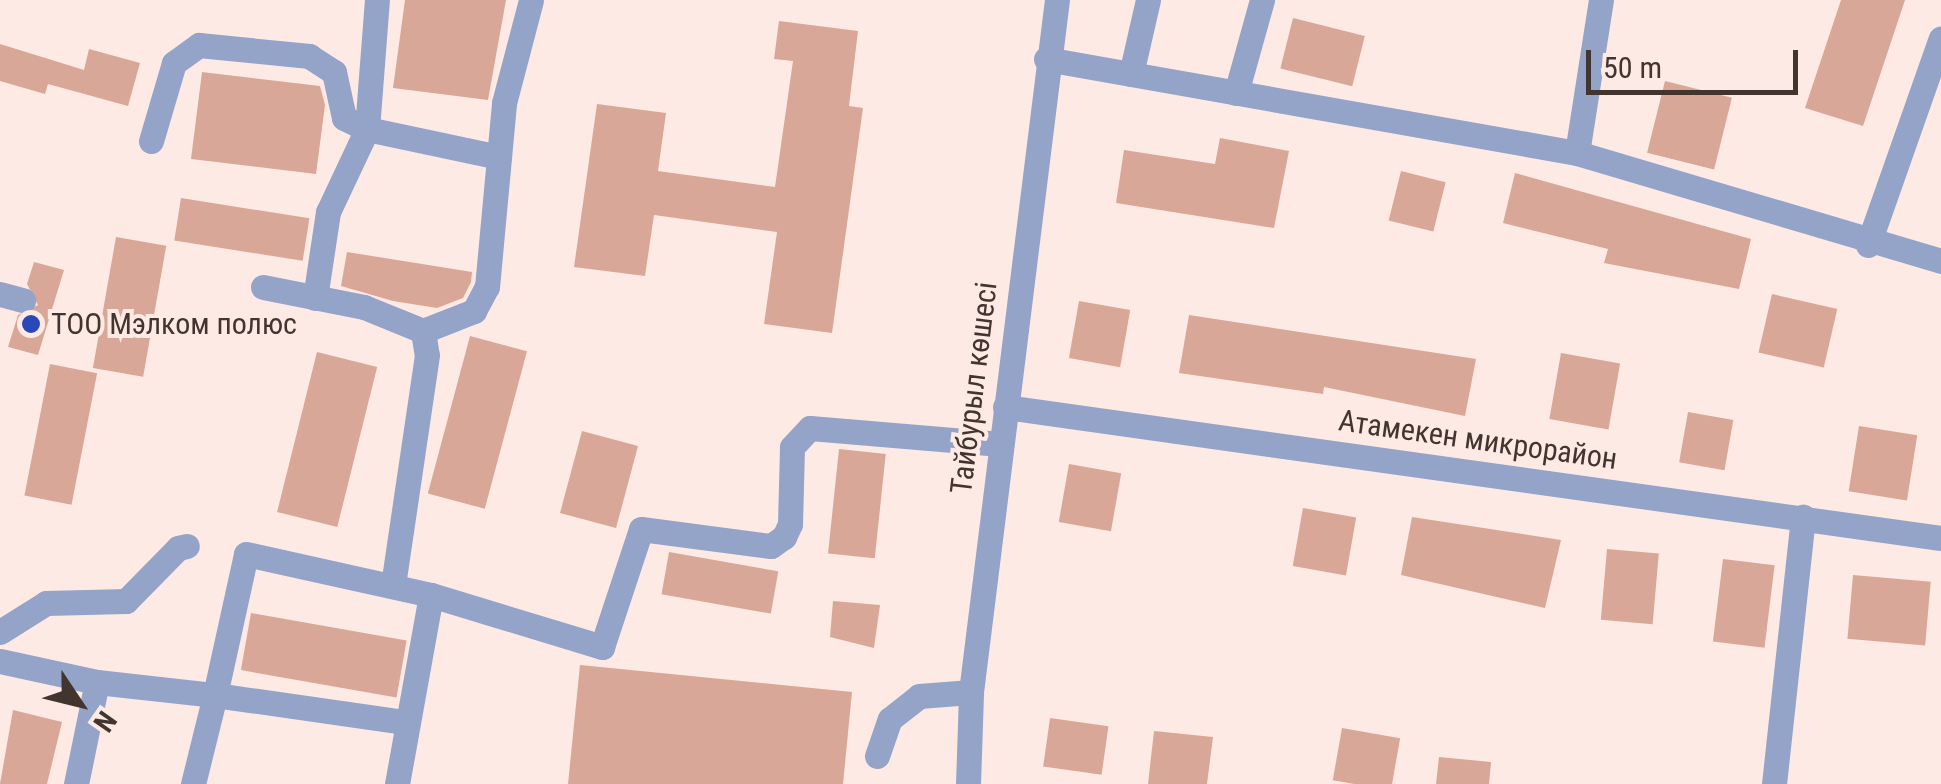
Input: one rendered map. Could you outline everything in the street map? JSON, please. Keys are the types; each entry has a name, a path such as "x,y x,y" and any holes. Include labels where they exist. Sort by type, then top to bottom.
{"street":[{"path":"315,298 328,212 366,129 376,0"},
{"path":"263,287 364,307 423,331 474,311 488,288 504,103 531,0"},
{"name":"Тайбурыл көшесі","path":"968,784 971,692 1046,59 1057,0"},
{"path":"1131,74 1148,0"},
{"path":"1236,93 1262,0"},
{"path":"1576,153 1601,0"},
{"path":"1868,244 1941,38"},
{"path":"151,141 174,63 199,46 309,56 334,72 344,118 366,129 499,158"},
{"path":"1046,59 1576,153 1868,244 1941,261"},
{"path":"393,586 427,354 423,331"},
{"name":"Атамекен микрорайон","path":"1005,408 1941,538"},
{"path":"192,784 215,695 242,556 431,595 602,647 641,529 770,546 784,537 792,446 810,428 1000,444"},
{"path":"1774,784 1803,517"},
{"path":"0,632 46,603 126,601 178,548 187,546"},
{"path":"398,784 405,722 431,595"},
{"path":"0,661 96,682 405,722"},
{"path":"76,784 96,682"},
{"path":"878,756 890,719 919,696 971,692"}],"building":[{"path":"405,0 506,0 488,100 393,88"},
{"path":"1841,0 1905,0 1863,126 1805,108"},
{"path":"1293,18 1365,36 1352,86 1280,68"},
{"path":"779,21 858,31 849,106 863,108 832,333 764,324 777,232 654,215 645,276 574,267 597,104 666,113 658,171 775,187 793,61 774,59"},
{"path":"0,44 84,70 89,49 140,63 128,106 48,84 45,94 0,81"},
{"path":"202,72 320,86 325,105 316,174 191,159"},
{"path":"1665,81 1732,98 1714,169 1647,153"},
{"path":"1220,138 1289,151 1274,228 1116,203 1124,150 1215,164"},
{"path":"1401,171 1446,182 1433,232 1389,220"},
{"path":"1515,173 1751,239 1739,289 1604,263 1608,249 1503,223"},
{"path":"181,198 309,218 303,261 174,240"},
{"path":"116,237 166,246 143,377 93,368"},
{"path":"347,252 472,272 471,282 463,298 437,308 393,301 341,286"},
{"name":"ТОО Мэлком полюс","path":"34,262 64,270 38,355 8,347 18,315 38,305 27,284"},
{"path":"1772,294 1837,309 1824,368 1759,352"},
{"path":"1079,301 1130,310 1120,367 1069,358"},
{"path":"1189,315 1476,359 1465,416 1324,387 1323,394 1179,373"},
{"path":"470,336 527,351 485,509 428,493"},
{"path":"317,352 377,367 337,527 277,512"},
{"path":"1561,353 1620,363 1608,429 1549,419"},
{"path":"50,364 97,373 72,505 24,496"},
{"path":"1688,412 1733,420 1724,470 1679,462"},
{"path":"1859,426 1917,435 1907,500 1849,491"},
{"path":"582,431 638,446 616,528 560,513"},
{"path":"839,449 886,454 875,558 828,553"},
{"path":"1069,464 1121,473 1111,531 1059,522"},
{"path":"1303,508 1356,517 1346,575 1293,566"},
{"path":"1412,517 1561,540 1545,608 1401,575"},
{"path":"1607,549 1659,554 1653,624 1601,620"},
{"path":"669,552 778,571 771,614 662,594"},
{"path":"1723,559 1775,565 1764,648 1713,641"},
{"path":"1853,575 1931,582 1925,646 1847,639"},
{"path":"833,601 880,605 874,648 830,637"},
{"path":"251,613 407,640 397,698 241,670"},
{"path":"580,665 852,692 843,784 568,784"},
{"path":"13,710 62,722 47,784 0,784"},
{"path":"1050,718 1108,726 1102,775 1043,767"},
{"path":"1342,728 1400,738 1392,784 1333,780"},
{"path":"1154,731 1213,737 1207,784 1148,784"},
{"path":"1439,757 1491,762 1489,784 1436,784"}],"place":[{"name":"ТОО Мэлком полюс","path":"31,324"}]}
